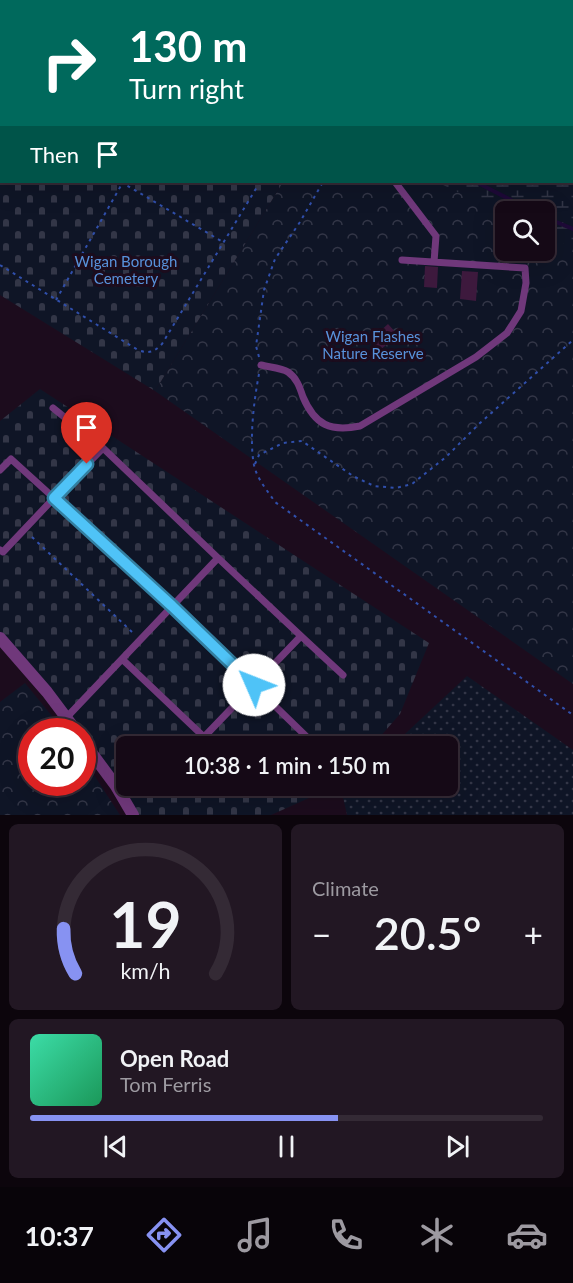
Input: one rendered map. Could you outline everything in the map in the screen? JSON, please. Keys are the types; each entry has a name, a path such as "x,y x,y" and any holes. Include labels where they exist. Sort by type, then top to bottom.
{"street":[{"path":"0,638 47,692 66,718"},
{"path":"96,759 133,815"}],"lane":[{"path":"396,183 436,236 434,262"},
{"path":"261,365 288,371 297,382 313,416 328,427 344,429 360,426 465,363 507,333 521,311 526,283 525,268 402,260"},
{"path":"53,408 103,448 343,675"},
{"path":"0,550 3,552 103,448"},
{"path":"0,470 10,459 172,606 306,736"},
{"path":"66,718 218,558"},
{"path":"205,736 302,636"},
{"path":"122,659 203,736"}],"path":[{"path":"56,300 121,183"},
{"path":"124,183 224,242"},
{"path":"0,265 138,350 147,353 155,351 162,344 259,183"},
{"path":"322,183 275,259 264,290 256,346 261,365 255,393 253,444 254,465 260,481 275,502 573,715"},
{"path":"254,465 259,455 283,443 302,441 353,476 374,486 396,489 412,483 446,457 480,423 573,340"},
{"path":"26,531 140,640"}],"green space":[{"name":"Wigan Borough Cemetery","path":"0,183 282,183 155,391 0,295"},
{"name":"Wigan Flashes Nature Reserve","path":"282,183 573,183 573,684 155,391"},
{"path":"439,183 573,183 573,248 555,239 555,201 495,201 495,210"},
{"path":"40,389 429,643 400,714 381,736 116,736 116,786 96,760 96,718 63,718 0,638 0,421"},
{"path":"467,676 573,750 573,815 347,815 343,796 458,796 458,736 403,736"},
{"path":"25,683 54,718 18,718 18,796 96,796 96,778 120,815 0,815 0,702"},
{"path":"122,796 314,796 271,815 133,815"}],"building":[{"path":"425,266 438,267 437,288 424,287"},
{"path":"462,271 478,272 476,301 460,299"},
{"path":"388,324 398,335 379,351 374,345 382,338 378,333"}],"waterway":[{"path":"478,183 513,201"},
{"path":"555,222 573,229"}],"route":[{"path":"87,464 54,498 254,685"}]}
